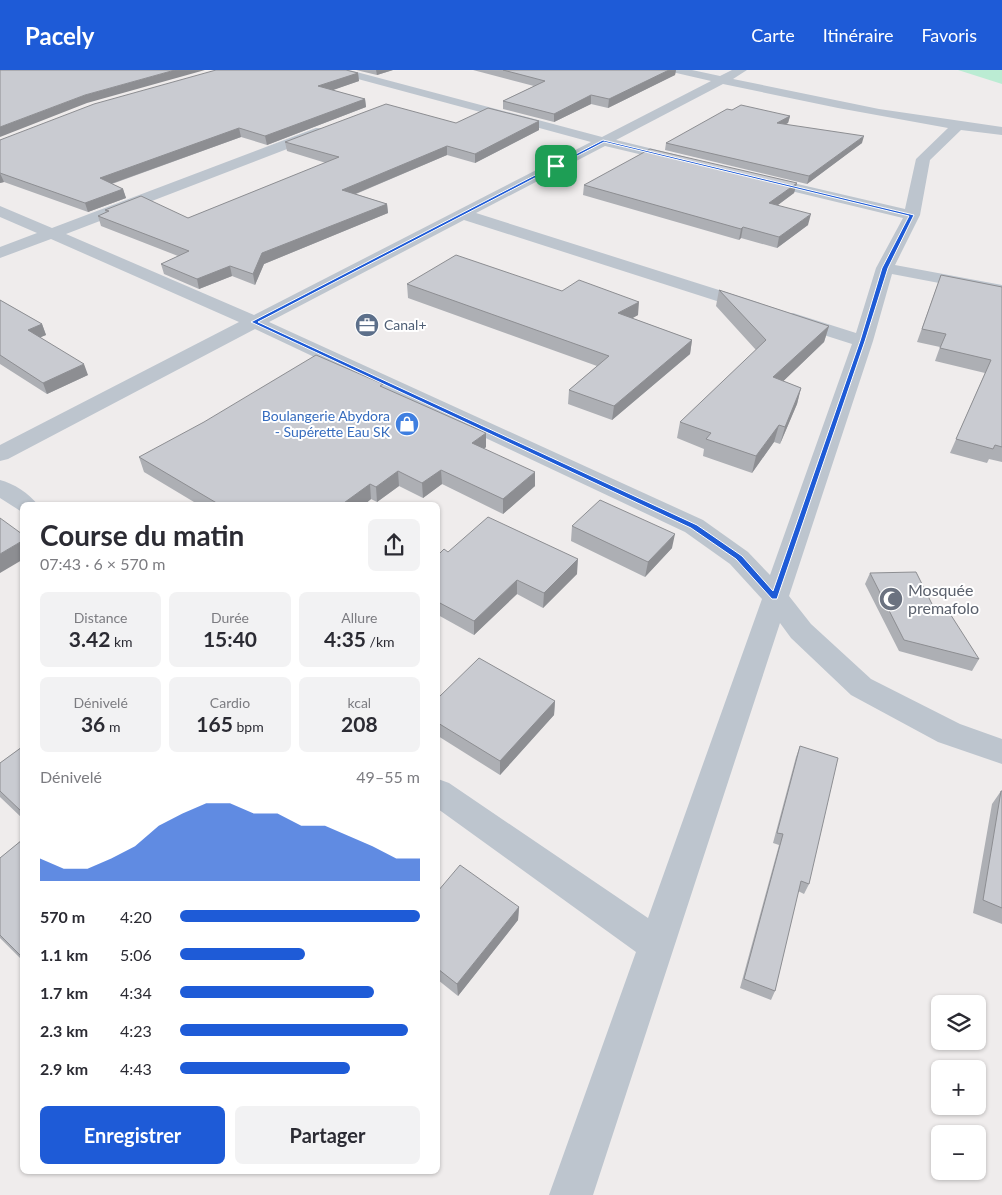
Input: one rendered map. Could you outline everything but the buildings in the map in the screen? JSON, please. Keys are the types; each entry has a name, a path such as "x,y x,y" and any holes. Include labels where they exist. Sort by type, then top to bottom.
{"street":[{"path":"336,70 603,141 690,162"},
{"path":"676,70 810,100 957,126 1002,131"},
{"path":"0,454 740,70"},
{"path":"402,100 420,93"},
{"path":"0,253 338,124"},
{"path":"571,1195 863,341 885,268 912,215 923,159 957,126"},
{"path":"748,176 912,215"},
{"path":"0,211 254,322 694,526 739,558 775,597 801,631 861,686 949,733 1002,752"},
{"path":"462,214 863,341"},
{"path":"885,268 1002,290"},
{"path":"0,486 22,502"},
{"path":"440,793 656,945"}],"green space":[{"path":"958,70 1002,70 1002,84"}],"place":[{"name":"Canal+","path":"367,325"},
{"name":"Boulangerie Abydora - Supérette Eau SK","path":"407,424"},
{"name":"Mosquée premafolo","path":"891,599"}],"route":[{"path":"603,141 912,215 885,268 863,341 775,597 739,558 694,526 254,322 556,166 603,141"}]}
